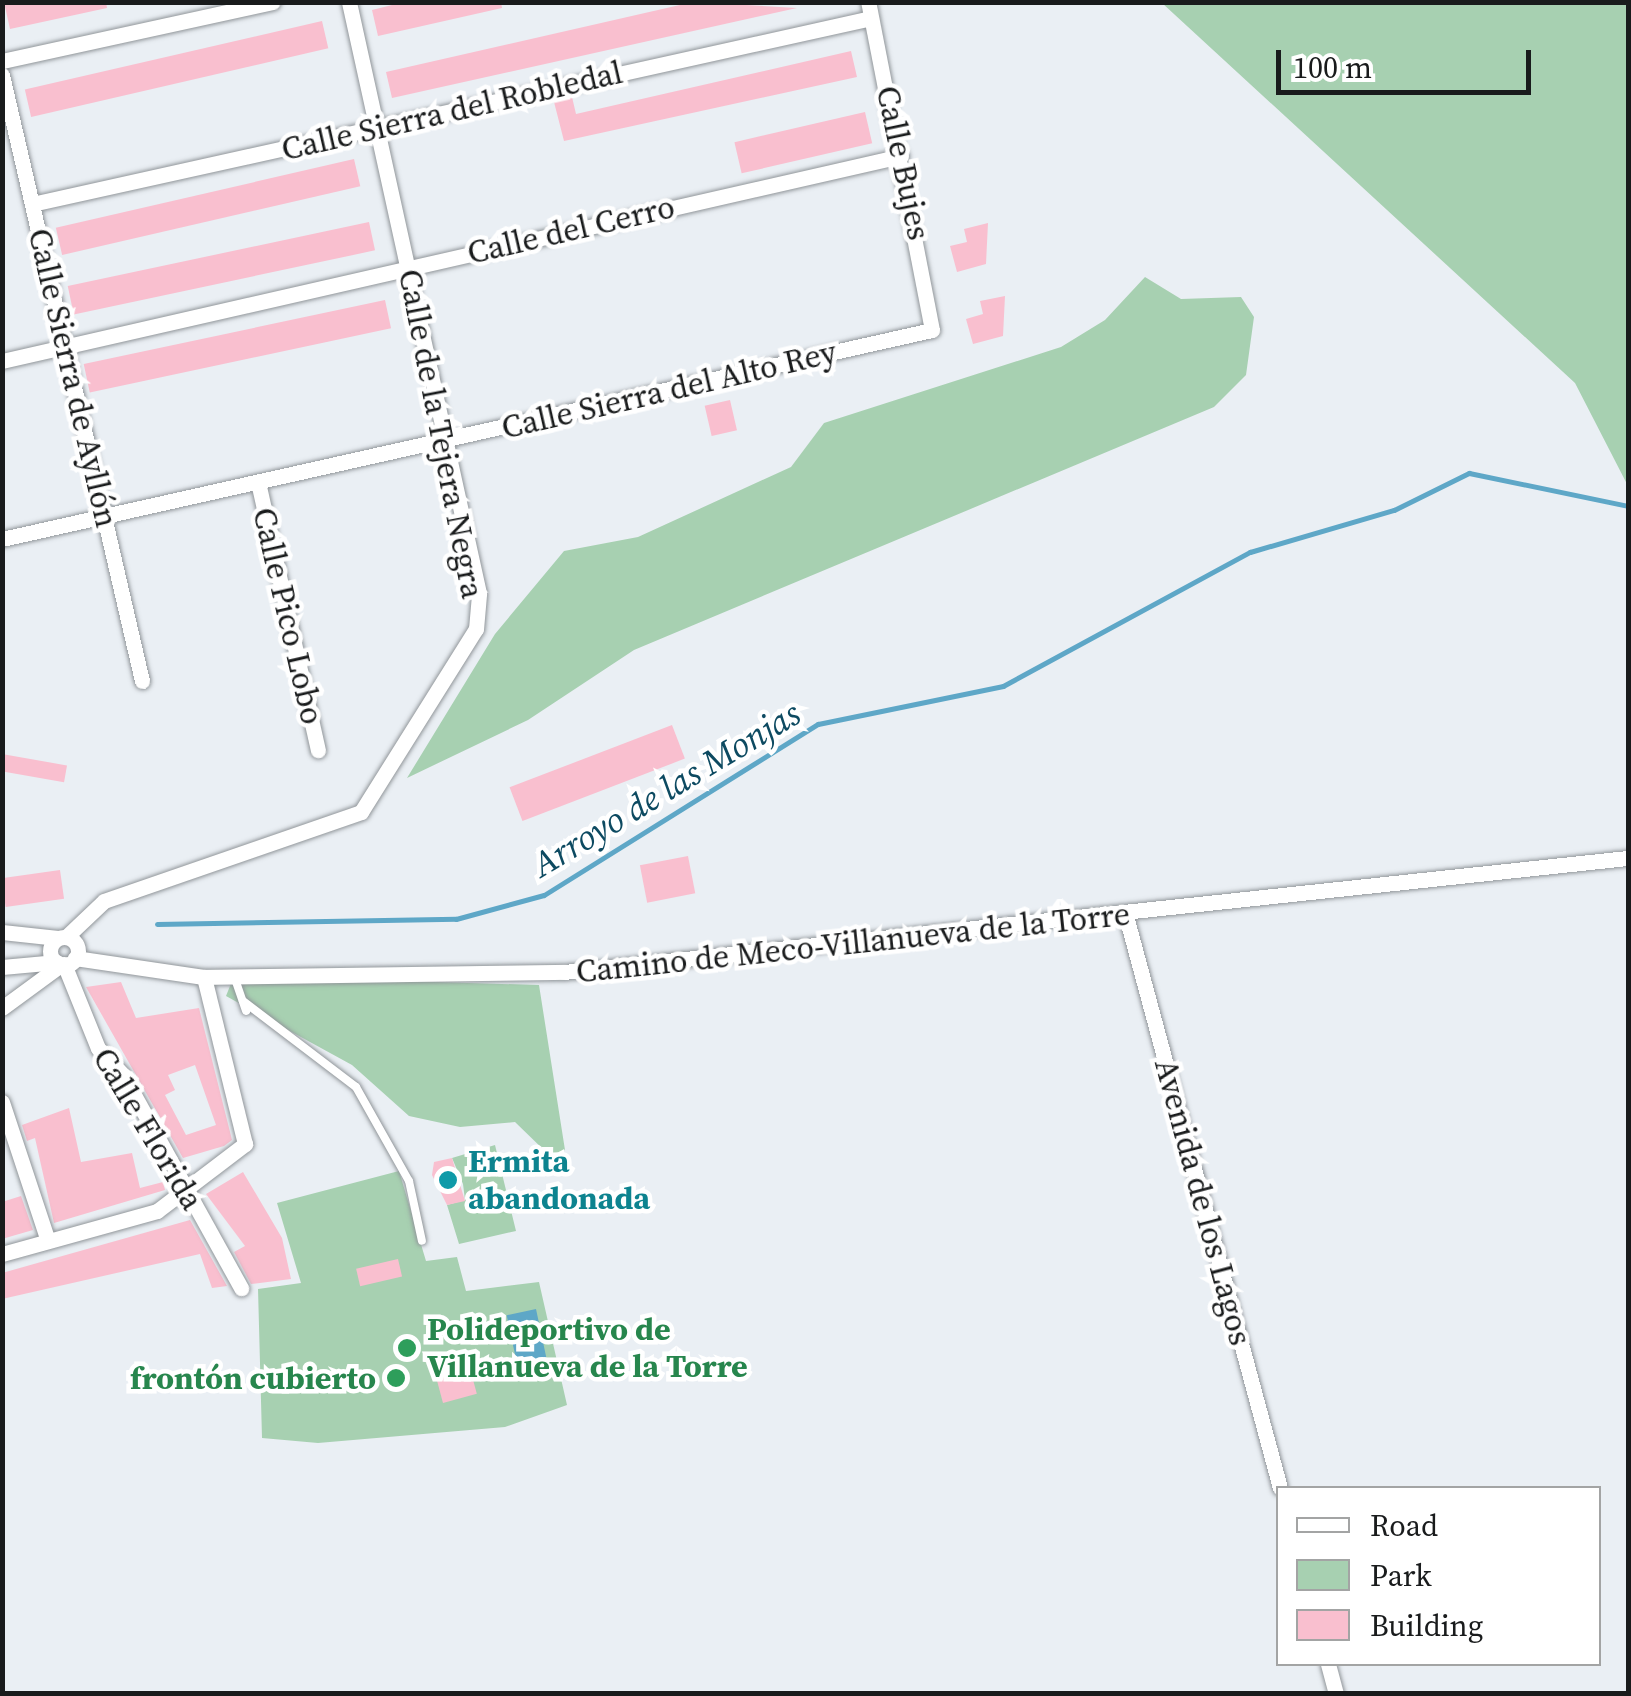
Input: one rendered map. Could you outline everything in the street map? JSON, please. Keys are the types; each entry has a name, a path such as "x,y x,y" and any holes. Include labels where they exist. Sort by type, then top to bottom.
{"street":[{"path":"2,61 273,2"},
{"name":"Calle de la Tejera Negra","path":"62,938 104,901 324,828 361,812 382,787 476,629 479,593 349,2"},
{"name":"Calle Sierra del Robledal","path":"32,204 377,128 870,10"},
{"name":"Calle Bujes","path":"870,10 938,324"},
{"name":"Calle Sierra de Ayllón","path":"2,76 142,681"},
{"name":"Calle del Cerro","path":"2,361 901,156"},
{"name":"Calle Sierra del Alto Rey","path":"2,539 938,324"},
{"name":"Calle Pico Lobo","path":"258,482 318,750"},
{"name":"Camino de Meco-Villanueva de la Torre","path":"2,967 65,962 204,977 564,972 1126,916 1628,858"},
{"name":"Avenida de los Lagos","path":"1126,916 1279,1486"},
{"path":"2,932 62,938"},
{"path":"2,1008 65,962 50,951 62,938"},
{"name":"Calle Florida","path":"62,938 65,962 98,1048 123,1075 185,1194 241,1288"},
{"path":"2,1254 157,1211 185,1194 245,1144 204,977"},
{"path":"2,1102 48,1241"},
{"path":"1329,1666 1336,1694"}],"lane":[{"path":"234,976 246,1011"},
{"path":"243,1001 356,1088 410,1181 422,1241"}],"green space":[{"path":"1162,3 1628,3 1628,486 1575,383"},
{"path":"1145,277 1181,299 1241,297 1254,317 1246,375 1214,407 634,650 528,720 407,778 495,634 564,551 638,537 791,467 824,423 1061,347 1105,320"},
{"path":"234,976 539,985 565,1150 549,1155 515,1122 460,1127 409,1116 352,1065 226,996"},
{"path":"495,1145 516,1231 459,1244 447,1205 465,1200 452,1158"},
{"name":"Polideportivo de Villanueva de la Torre","path":"399,1171 426,1261 457,1257 466,1291 539,1282 567,1405 505,1427 318,1443 262,1438 258,1289 301,1283 277,1203"}],"water":[{"path":"536,1309 548,1368 519,1374 507,1315"}],"building":[{"path":"4,2 106,2 107,8 10,29"},
{"path":"404,2 501,2 502,8 378,36 372,10"},
{"path":"693,2 797,8 392,98 386,72"},
{"path":"322,21 328,48 31,117 25,90"},
{"path":"851,51 857,77 564,141 554,102 572,97 576,114"},
{"path":"865,112 872,143 742,173 734,142"},
{"path":"354,159 360,186 62,255 56,228"},
{"path":"369,222 375,250 74,314 68,286"},
{"path":"988,223 986,264 957,272 950,246 967,242 964,229"},
{"path":"1005,296 1003,336 973,344 966,319 983,314 980,301"},
{"path":"385,300 391,328 90,392 84,364"},
{"path":"730,400 737,430 712,436 705,406"},
{"path":"672,725 685,759 522,821 510,787"},
{"path":"2,754 67,765 64,782 2,771"},
{"path":"688,856 695,893 647,903 640,865"},
{"path":"60,870 64,899 6,907 2,878"},
{"path":"121,982 136,1018 199,1008 232,1140 183,1158 86,987","holes":["195,1065 216,1125 186,1135 165,1095 175,1090 168,1075"]},
{"path":"69,1108 81,1162 132,1153 140,1188 163,1182 165,1190 54,1223 35,1138 27,1141 22,1125"},
{"name":"Ermita abandonada","path":"452,1158 465,1201 447,1205 432,1175 434,1162"},
{"path":"243,1172 282,1238 291,1279 251,1284 234,1252 245,1246 206,1194"},
{"path":"21,1196 33,1230 2,1239 2,1202"},
{"path":"190,1220 227,1286 212,1288 200,1254 2,1299 2,1273"},
{"path":"398,1259 402,1277 360,1286 356,1269"},
{"path":"468,1361 477,1394 443,1403 434,1370"}],"waterway":[{"name":"Arroyo de las Monjas","path":"157,924 456,919 544,895 818,724 1003,686 1250,552 1394,510 1469,473 1628,506"}],"place":[{"name":"Ermita abandonada","path":"448,1180"},
{"name":"Polideportivo de Villanueva de la Torre","path":"407,1348"},
{"name":"frontón cubierto","path":"396,1378"}]}
